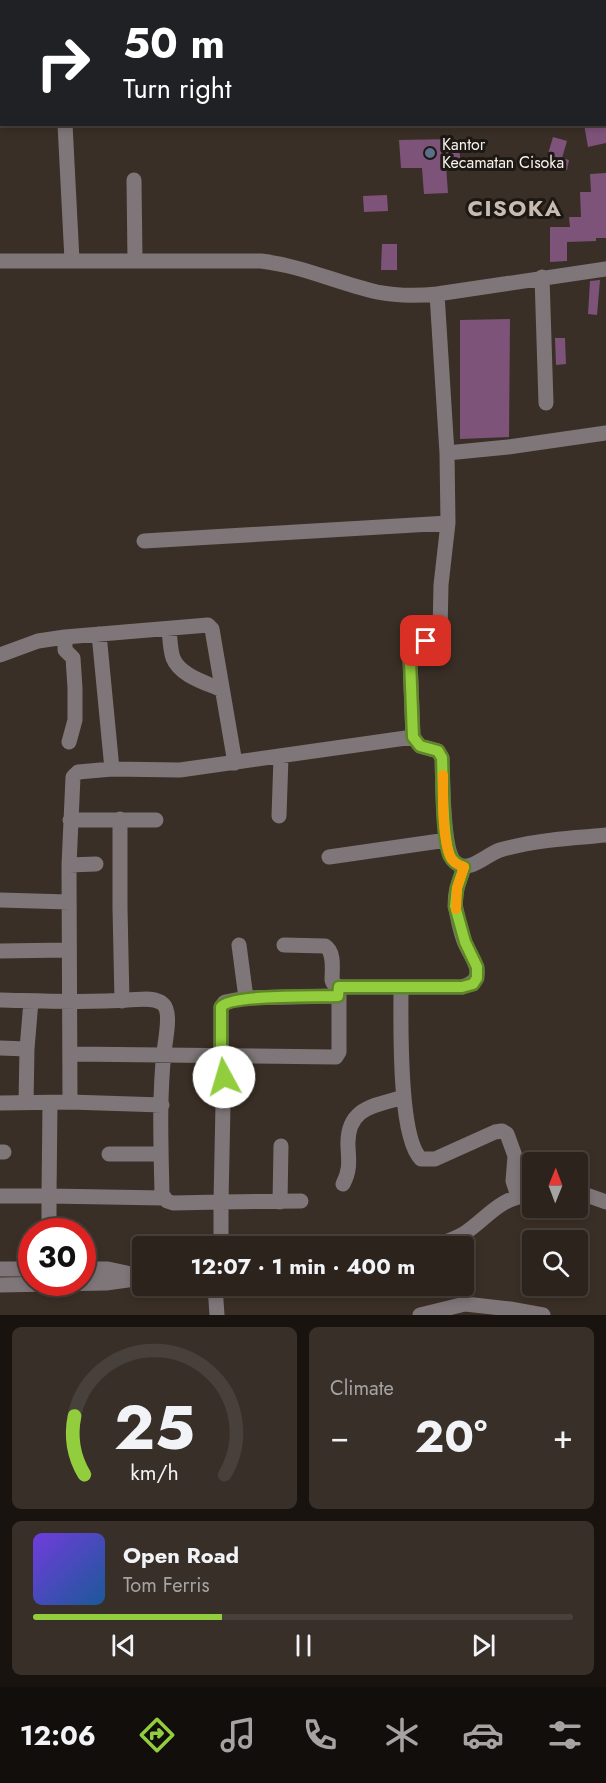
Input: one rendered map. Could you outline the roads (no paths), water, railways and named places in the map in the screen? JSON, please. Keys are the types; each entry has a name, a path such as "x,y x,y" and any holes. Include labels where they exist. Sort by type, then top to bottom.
{"street":[{"path":"65,126 72,260"},
{"path":"134,180 135,260"},
{"path":"0,261 261,261 287,264 376,291 412,296 606,269"},
{"path":"542,278 546,403"},
{"path":"437,294 447,453 448,523 441,585 440,633 435,638 417,645 410,660 413,737 420,746 438,751 442,758 450,856 464,867 472,865 489,854 532,842 606,835"},
{"path":"447,453 606,433"},
{"path":"144,542 448,523"},
{"path":"0,655 38,641 64,637 207,625 212,629 235,763"},
{"path":"169,628 173,657 177,665 196,678 222,690"},
{"path":"99,634 112,769"},
{"path":"64,637 66,650 74,660 75,720 69,742"},
{"path":"70,1102 68,950 73,777 78,772 112,769 180,770 413,737"},
{"path":"279,816 281,757"},
{"path":"120,819 122,1000"},
{"path":"70,820 156,820"},
{"path":"329,857 447,840"},
{"path":"69,865 96,864"},
{"path":"221,1236 222,1004 246,998 401,988 462,987 473,984 477,978 477,967 465,942 455,906 457,888 464,867"},
{"path":"0,900 69,902"},
{"path":"239,945 246,998"},
{"path":"70,1054 336,1057 339,1052 339,992 332,980 329,948 325,945 284,945"},
{"path":"0,951 68,950"},
{"path":"401,988 401,1054 404,1097 416,1155 421,1159 435,1159 502,1131 507,1134 514,1156 513,1181 522,1192"},
{"path":"0,1000 70,1003 147,999 164,1004 167,1010 167,1026 162,1105 163,1198"},
{"path":"26,1103 31,1001"},
{"path":"0,1048 27,1048"},
{"path":"343,1184 350,1168 348,1138 351,1124 358,1113 404,1097"},
{"path":"0,1103 70,1102 162,1105"},
{"path":"49,1218 50,1103"},
{"path":"280,1202 281,1146"},
{"path":"109,1154 161,1154"},
{"path":"0,1196 163,1198 172,1203 301,1201"},
{"path":"459,1236 495,1208 522,1196"},
{"path":"588,1196 606,1202"},
{"path":"0,1269 18,1269"},
{"path":"96,1269 108,1269 132,1275"},
{"path":"96,1283 132,1279"},
{"path":"0,1285 18,1285"},
{"path":"216,1296 217,1315"},
{"path":"420,1315 465,1304 543,1315"}],"place":[{"name":"Kantor Kecamatan Cisoka","path":"430,153"}],"district":[{"name":"CISOKA","path":"515,208"}]}
